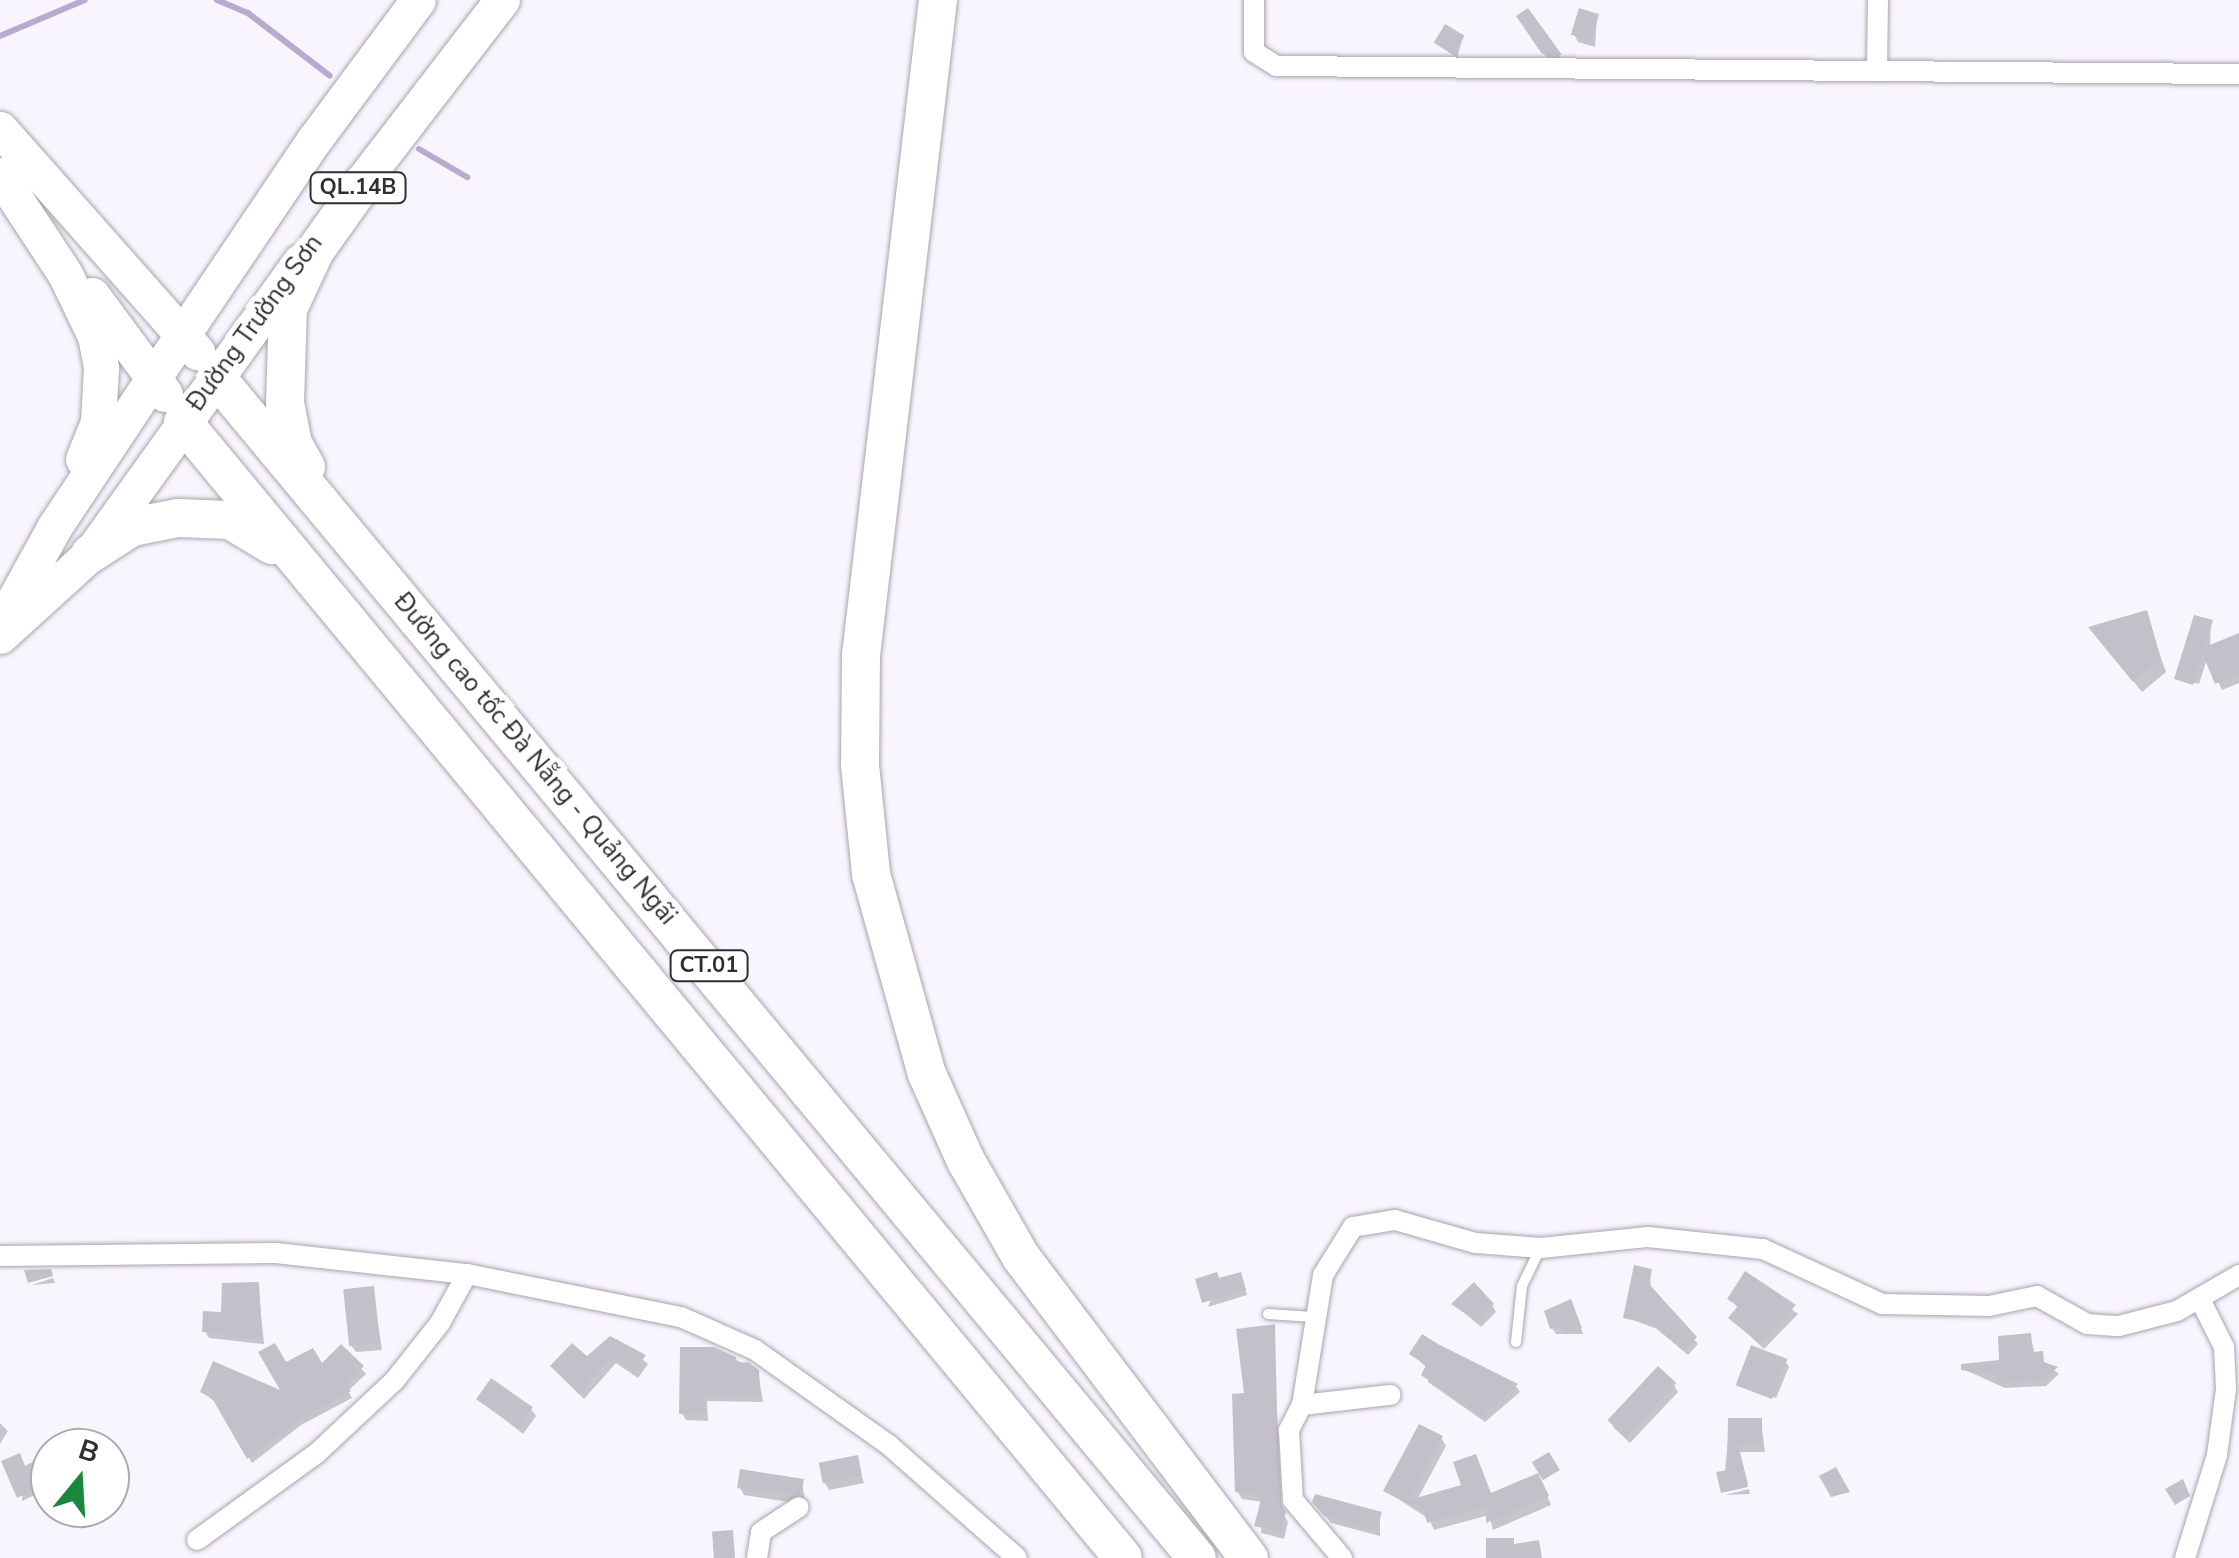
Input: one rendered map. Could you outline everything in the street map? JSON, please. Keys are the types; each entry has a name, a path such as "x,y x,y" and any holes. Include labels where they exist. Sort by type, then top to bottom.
{"highway":[{"name":"Đường Trường Sơn","path":"0,625 55,526 154,377 418,0"},
{"name":"Đường Trường Sơn","path":"0,636 90,554 216,377 502,0"},
{"path":"938,0 861,655 860,765 871,874 927,1074 966,1160 1021,1257 1249,1558"},
{"path":"0,129 183,334 216,377"},
{"path":"0,175 154,377 183,422"},
{"path":"0,175 64,274 95,336 102,368 98,422 55,526"},
{"path":"364,182 315,251 288,309 284,403 293,444 322,496 404,602"},
{"name":"Đường cao tốc Đà Nẵng - Quảng Ngãi","path":"216,377 1198,1558"},
{"name":"CT.01","path":"183,422 1122,1558"},
{"path":"90,554 132,527 178,518 230,520 262,536 362,637"}],"street":[{"path":"1254,0 1254,52 1276,66 2239,74"},
{"path":"1878,0 1878,71"},
{"path":"1342,1558 1293,1500 1290,1430 1302,1405 1312,1317 1322,1274 1353,1228 1395,1220 1476,1243 1540,1248 1648,1237 1763,1250 1882,1304 1989,1306 2037,1296 2087,1324 2119,1326 2201,1301 2239,1275"},
{"path":"0,1256 276,1252 467,1274 616,1298 731,1337 890,1446 1017,1558"},
{"path":"198,1540 316,1454 395,1380 440,1323 467,1274"},
{"path":"2185,1558 2217,1455 2226,1389 2224,1347 2201,1301"},
{"path":"1302,1405 1390,1395"},
{"path":"758,1558 762,1532 799,1507"}],"lane":[{"path":"1516,1342 1522,1286 1540,1248"},
{"path":"1268,1314 1312,1317"}],"building":[{"path":"1528,8 1562,55 1542,54 1516,16"},
{"path":"1579,8 1599,14 1591,41 1571,35"},
{"path":"1445,24 1465,36 1453,55 1434,43"},
{"path":"2147,610 2161,659 2133,682 2088,627"},
{"path":"2194,615 2213,620 2205,647 2239,633 2239,674 2215,684 2203,655 2193,685 2174,679"},
{"path":"1634,1265 1652,1269 1649,1284 1697,1337 1684,1351 1651,1324 1623,1318"},
{"path":"51,1269 53,1276 28,1283 24,1270"},
{"path":"1745,1271 1796,1305 1759,1343 1728,1318 1738,1306 1727,1299"},
{"path":"1217,1272 1219,1278 1241,1272 1246,1290 1202,1303 1195,1279"},
{"path":"259,1282 262,1337 223,1339 226,1333 202,1332 203,1311 221,1312 222,1283"},
{"path":"1474,1282 1494,1304 1476,1321 1451,1304"},
{"path":"374,1286 380,1343 349,1346 343,1289"},
{"path":"1571,1299 1582,1328 1566,1334 1562,1325 1550,1329 1544,1311"},
{"path":"1275,1324 1279,1501 1286,1512 1281,1532 1254,1526 1262,1496 1235,1492 1232,1394 1244,1393 1236,1329"},
{"path":"2031,1333 2033,1352 2043,1351 2044,1362 2058,1367 2043,1380 1999,1383 1998,1376 1961,1370 1961,1364 1999,1360 1998,1336"},
{"path":"1422,1334 1518,1384 1481,1417 1421,1375 1426,1365 1409,1354"},
{"path":"610,1336 646,1355 634,1372 611,1357 579,1394 550,1366 572,1343 587,1356"},
{"path":"275,1343 286,1362 313,1348 322,1363 341,1344 364,1366 347,1384 351,1391 298,1420 247,1459 212,1398 200,1392 213,1361 280,1390 258,1352"},
{"path":"1751,1345 1787,1359 1772,1399 1736,1385"},
{"path":"680,1347 714,1347 736,1357 737,1363 748,1362 759,1370 760,1396 704,1395 705,1414 679,1414"},
{"path":"1658,1366 1676,1383 1626,1437 1608,1420"},
{"path":"491,1378 533,1407 518,1429 476,1399"},
{"path":"1728,1418 1762,1418 1762,1445 1738,1445 1748,1487 1721,1493 1716,1472 1727,1470"},
{"path":"1419,1424 1443,1436 1409,1500 1461,1485 1453,1462 1476,1454 1491,1493 1538,1473 1549,1496 1486,1523 1486,1506 1427,1523 1424,1512 1383,1491"},
{"path":"1549,1452 1560,1470 1543,1480 1532,1462"},
{"path":"20,1453 25,1466 30,1463 30,1492 17,1498 1,1461"},
{"path":"858,1455 862,1476 823,1483 819,1463"},
{"path":"1836,1467 1850,1492 1831,1497 1819,1476"},
{"path":"740,1469 804,1479 801,1494 737,1488"},
{"path":"2183,1479 2190,1496 2175,1505 2165,1489"},
{"path":"1315,1494 1382,1512 1376,1530 1324,1516 1312,1502"},
{"path":"733,1530 735,1558 714,1558 712,1531"},
{"path":"1486,1538 1514,1538 1514,1544 1539,1540 1542,1558 1486,1558"}],"waterway":[{"path":"0,36 85,0"},
{"path":"217,0 248,13 330,76"},
{"path":"419,149 467,177"}]}
